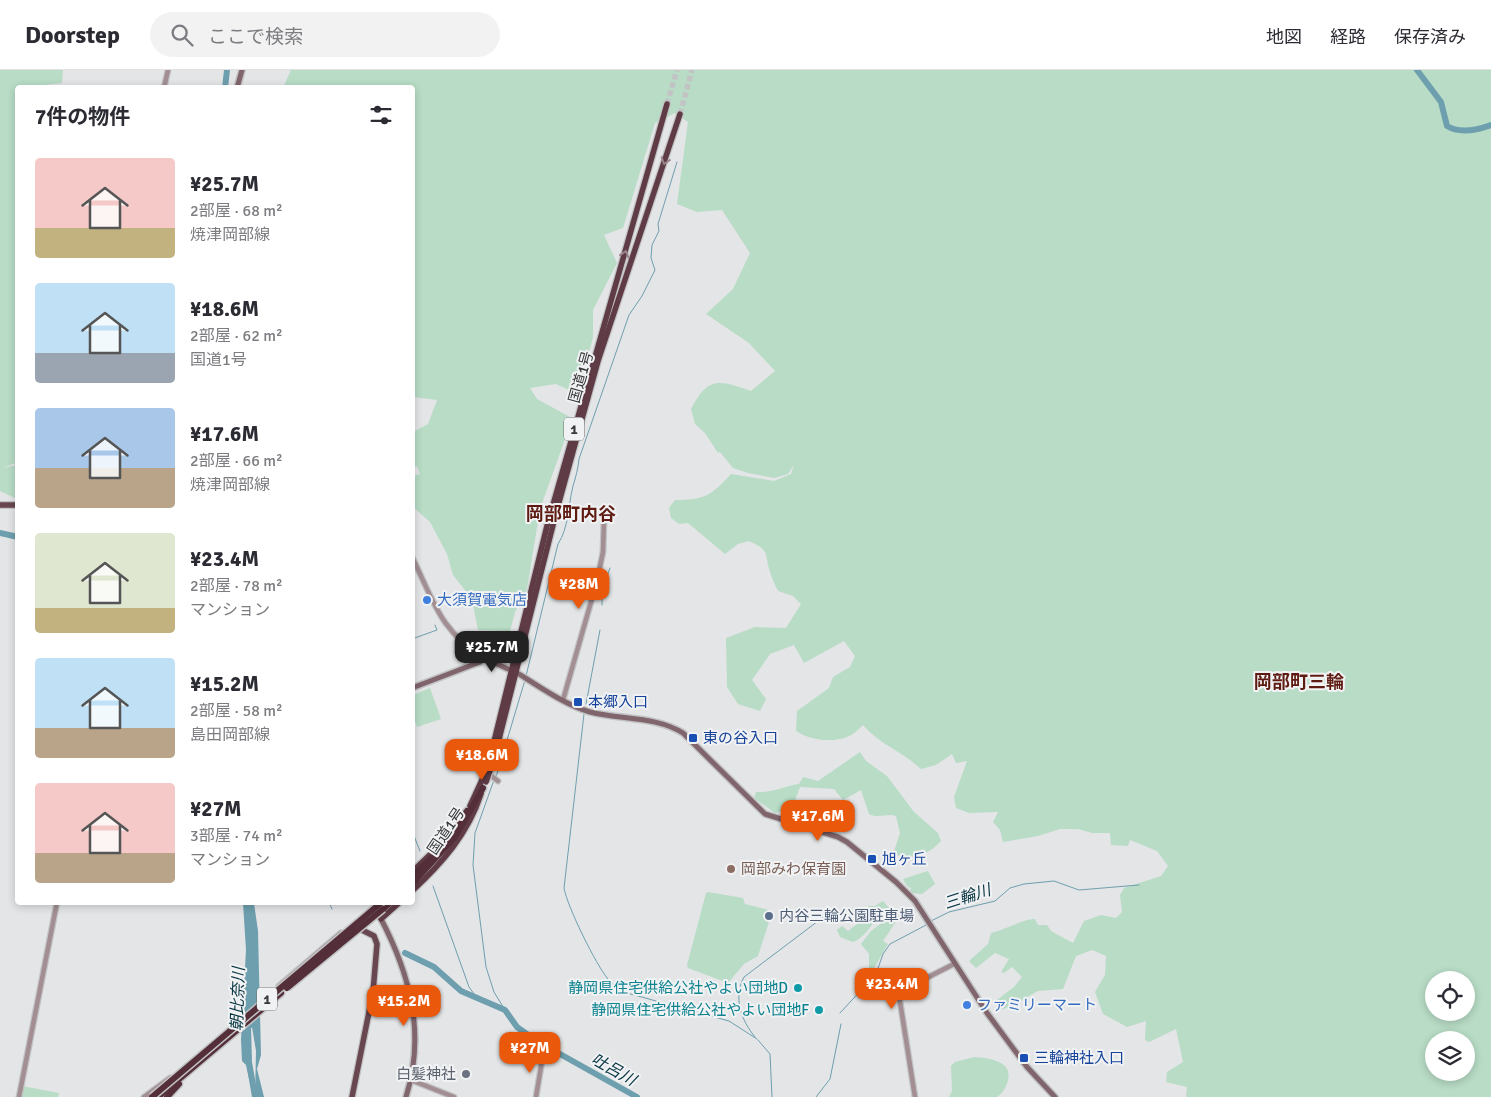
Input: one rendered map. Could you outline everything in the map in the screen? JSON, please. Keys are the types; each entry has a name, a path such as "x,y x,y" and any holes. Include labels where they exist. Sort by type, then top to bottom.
{"highway":[{"name":"国道1号","path":"492,758 547,526 667,104"},
{"name":"国道1号","path":"415,888 434,871 457,844 475,812 492,758 598,361 680,114"},
{"name":"国道1号","path":"415,869 438,846 467,811 484,783"},
{"name":"1","path":"415,881 455,837 484,783"},
{"name":"1","path":"415,874 445,843 467,811"},
{"path":"381,920 397,905"},
{"name":"1","path":"158,1097 382,906"},
{"name":"1","path":"152,1097 382,906"},
{"path":"167,1097 208,1054"},
{"name":"1","path":"148,1097 179,1076"}],"main road":[{"path":"238,85 242,70"},
{"path":"0,505 15,505"},
{"path":"415,687 480,662 484,658 508,669"},
{"path":"519,674 563,700 588,711 674,727 683,733 730,777 750,802 765,814 838,837 847,842 907,892 1020,1059 1055,1097"},
{"path":"352,1097 373,992 377,941 374,936 361,931 352,924 373,905"},
{"path":"374,905 399,955 409,984 414,1035 411,1080 406,1097"}],"street":[{"path":"165,85 168,70"},
{"path":"563,700 597,581 603,552 604,520"},
{"path":"415,563 448,629 467,648 484,658"},
{"path":"477,765 498,781"},
{"path":"19,1097 56,905"},
{"path":"144,1097 194,1061 352,924"},
{"path":"915,1097 899,995 904,990 954,964"},
{"path":"536,1097 543,1055"},
{"path":"411,1080 454,1097"}],"green space":[{"path":"0,70 63,70 62,83 15,85 15,463 3,468 15,465 15,498 0,491"},
{"path":"291,70 1491,70 1491,1097 1186,1097 1187,1087 1166,1082 1167,1072 1183,1062 1176,1029 1149,1042 1145,1040 1146,1021 1127,1027 1103,1014 1095,992 1105,975 1106,956 1092,950 1076,956 1063,989 1038,991 1010,1007 999,1010 997,1000 1014,987 1022,977 1012,967 1004,973 1001,972 1009,959 995,953 976,968 969,961 988,944 991,933 1026,920 1035,919 1038,925 1047,925 1051,931 1073,943 1084,921 1101,915 1116,918 1122,912 1120,895 1124,888 1161,876 1168,866 1157,851 1130,840 1128,846 1111,845 1110,833 1092,833 1078,829 1060,829 1038,836 1003,842 1000,830 993,822 998,812 969,813 956,808 954,797 967,761 956,763 952,754 936,765 921,769 876,738 863,725 849,736 834,740 814,738 796,731 797,711 829,688 833,677 850,667 855,656 844,641 804,663 794,645 770,654 752,680 766,699 760,711 738,704 727,687 726,638 755,627 786,628 801,604 793,596 778,591 771,575 766,553 761,547 749,541 738,544 725,554 688,523 679,524 671,518 669,508 675,500 694,499 707,495 731,474 774,481 791,474 794,465 788,474 774,478 733,468 720,452 718,453 705,433 695,424 691,409 697,398 709,386 722,383 751,391 775,371 749,343 706,314 733,289 750,253 722,210 697,212 677,204 688,122 675,113 655,123 623,228 604,235 617,263 593,310 593,337 578,394 556,384 530,388 537,399 570,417 569,428 540,509 527,589 515,612 510,631 478,630 472,599 453,575 447,554 430,522 415,509 415,475 420,474 417,466 415,466 415,431 428,424 437,400 415,397 415,85 284,85"},
{"path":"430,688 441,719 417,727 415,721 415,694"},
{"path":"860,752 866,761 887,776 914,812 938,833 941,841 936,846 919,855 907,857 893,854 900,833 896,816 869,814 861,790 843,800 834,789 800,787 792,809 775,813 754,798 756,792 799,784 803,777 818,781"},
{"path":"928,871 935,884 922,894 910,893 911,888 907,886 903,879"},
{"path":"706,893 743,898 745,904 769,910 766,920 769,922 758,956 744,964 728,983 688,968 687,965"},
{"path":"883,901 889,908 879,916 859,939 853,942 840,937 837,930 842,926 848,931 869,915 868,906 875,906"},
{"path":"896,912 899,917 883,941 888,944 869,977 869,954 861,944 871,931"},
{"path":"974,1057 993,1060 1007,1069 1009,1074 1004,1090 997,1097 949,1097 952,1091 951,1066 955,1062"},
{"path":"22,1086 59,1093 58,1097 20,1097"}],"water":[{"path":"243,905 254,905 258,931 261,1055 257,1069 264,1097 255,1097 256,1051 252,1027 246,1037 250,1083 246,1065 242,1061 241,1040 246,950"}],"waterway":[{"path":"225,85 227,70"},
{"path":"1417,70 1441,102 1447,126 1463,131 1491,125"},
{"path":"526,676 558,544 566,523 579,459 629,315 642,296 655,270 651,258 652,245 659,231 658,224 677,162"},
{"name":"朝比奈川","path":"0,533 15,536"},
{"path":"602,605 602,590 610,568"},
{"path":"415,638 437,630 435,625"},
{"path":"586,704 600,630"},
{"path":"496,777 525,680"},
{"path":"584,714 564,888 570,908 590,949 610,981 627,993 729,1021 757,1039"},
{"path":"494,780 475,833 473,865 486,967 494,992 505,1010"},
{"path":"415,838 420,851"},
{"name":"三輪川","path":"931,921 949,912 995,901 1010,888 1024,884 1054,881 1079,890 1139,885"},
{"path":"433,886 469,987 477,998"},
{"path":"330,905 332,909"},
{"path":"755,1037 742,1016 740,1008 739,993 744,977 830,912"},
{"name":"三輪川","path":"840,1013 876,974 883,954 890,944 928,924"},
{"name":"吐呂川","path":"405,953 434,967 461,991 505,1010 517,1027 535,1040 637,1097"},
{"name":"三輪川","path":"816,1097 830,1079 841,1024"},
{"name":"朝比奈川","path":"248,1026 249,1062 255,1097"},
{"path":"758,1040 770,1054 772,1097"}],"tunnel":[{"path":"667,104 677,70"},
{"path":"680,114 692,70"}],"place":[{"name":"大須賀電気店","path":"427,600"},
{"name":"本郷入口","path":"578,702"},
{"name":"東の谷入口","path":"693,738"},
{"name":"旭ヶ丘","path":"872,859"},
{"name":"岡部みわ保育園","path":"731,869"},
{"name":"内谷三輪公園駐車場","path":"769,916"},
{"name":"静岡県住宅供給公社やよい団地D","path":"798,988"},
{"name":"ファミリーマート","path":"967,1005"},
{"name":"静岡県住宅供給公社やよい団地F","path":"819,1010"},
{"name":"三輪神社入口","path":"1024,1058"},
{"name":"白髪神社","path":"466,1074"}],"district":[{"name":"岡部町内谷","path":"571,514"},
{"name":"岡部町三輪","path":"1299,682"}]}
